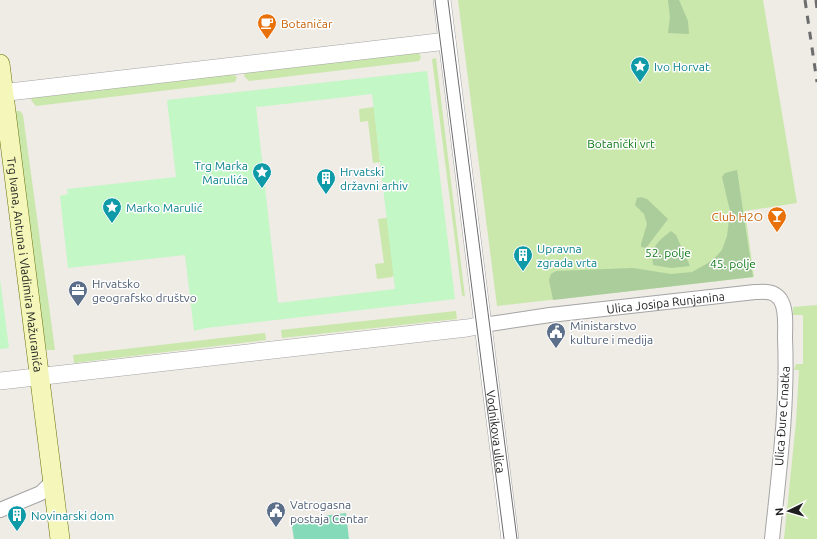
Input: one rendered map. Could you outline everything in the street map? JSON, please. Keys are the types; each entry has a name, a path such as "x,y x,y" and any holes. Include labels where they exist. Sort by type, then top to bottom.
{"main road":[{"name":"Trg Ivana, Antuna i Vladimira Mažuranića","path":"0,64 2,92 39,376"},
{"path":"39,376 60,539"}],"street":[{"path":"39,376 483,325 442,0"},
{"path":"2,92 447,41"},
{"name":"Ulica Josipa Runjanina","path":"483,325 755,292 767,292 776,295"},
{"name":"Ulica Đure Crnatka","path":"772,539 784,414 786,369 784,314 781,300 776,295"},
{"name":"Vodnikova ulica","path":"483,325 510,539"},
{"name":"Trg Ivana, Antuna i Vladimira Mažuranića","path":"0,381 39,376"},
{"path":"0,510 41,493 53,481"}],"green space":[{"name":"Botanički vrt","path":"458,0 763,0 797,203 745,211 754,277 497,306"},
{"path":"668,0 679,0 688,21 689,34 668,33 670,17"},
{"path":"418,52 421,57 419,61 249,81 244,76 246,71"},
{"path":"436,58 465,297 462,295 432,59"},
{"path":"427,71 455,299 206,328 194,331 185,255 68,268 60,196 68,194 67,189 176,177 167,100","holes":["372,94 395,289 278,303 256,106 258,107"]},
{"path":"232,74 237,77 235,82 36,106 31,100 33,97"},
{"path":"374,107 380,162 373,163 368,121 360,122 359,109"},
{"path":"14,111 20,111 23,115 55,350 46,350"},
{"name":"45. polje","path":"737,170 753,277 553,300 549,280 551,274 556,271 633,268 671,274 692,272 713,260 722,250 727,236 730,211 722,177 725,173"},
{"path":"641,197 647,199 668,219 646,248 641,247 641,244 647,224 644,214 635,205 637,198"},
{"path":"387,218 394,275 392,277 377,279 375,264 384,263 378,219"},
{"name":"52. polje","path":"671,231 676,235 690,266 671,268 653,265 652,259 656,245"},
{"path":"0,279 9,348 0,349"},
{"path":"817,305 817,539 784,539 796,422 799,370 794,370 796,364 803,364 803,315 793,315 793,307"},
{"path":"456,311 457,319 282,338 281,330"},
{"path":"265,333 266,340 74,363 73,355"},
{"path":"346,513 349,539 294,539 291,520"}],"tram line":[{"path":"435,0 504,539"},
{"path":"448,0 517,539"}],"railway":[{"path":"805,0 817,82"},
{"path":"816,0 817,9"}],"place":[{"name":"Botaničar","path":"267,40"},
{"name":"Ivo Horvat","path":"640,83"},
{"name":"Trg Marka Marulića","path":"262,189"},
{"name":"Hrvatski državni arhiv","path":"326,195"},
{"name":"Marko Marulić","path":"112,224"},
{"name":"Club H2O","path":"777,233"},
{"name":"Upravna zgrada vrta","path":"523,272"},
{"name":"Hrvatsko geografsko društvo","path":"78,307"},
{"name":"Ministarstvo kulture i medija","path":"556,349"},
{"name":"Vatrogasna postaja Centar","path":"276,528"},
{"name":"Novinarski dom","path":"17,532"}]}
